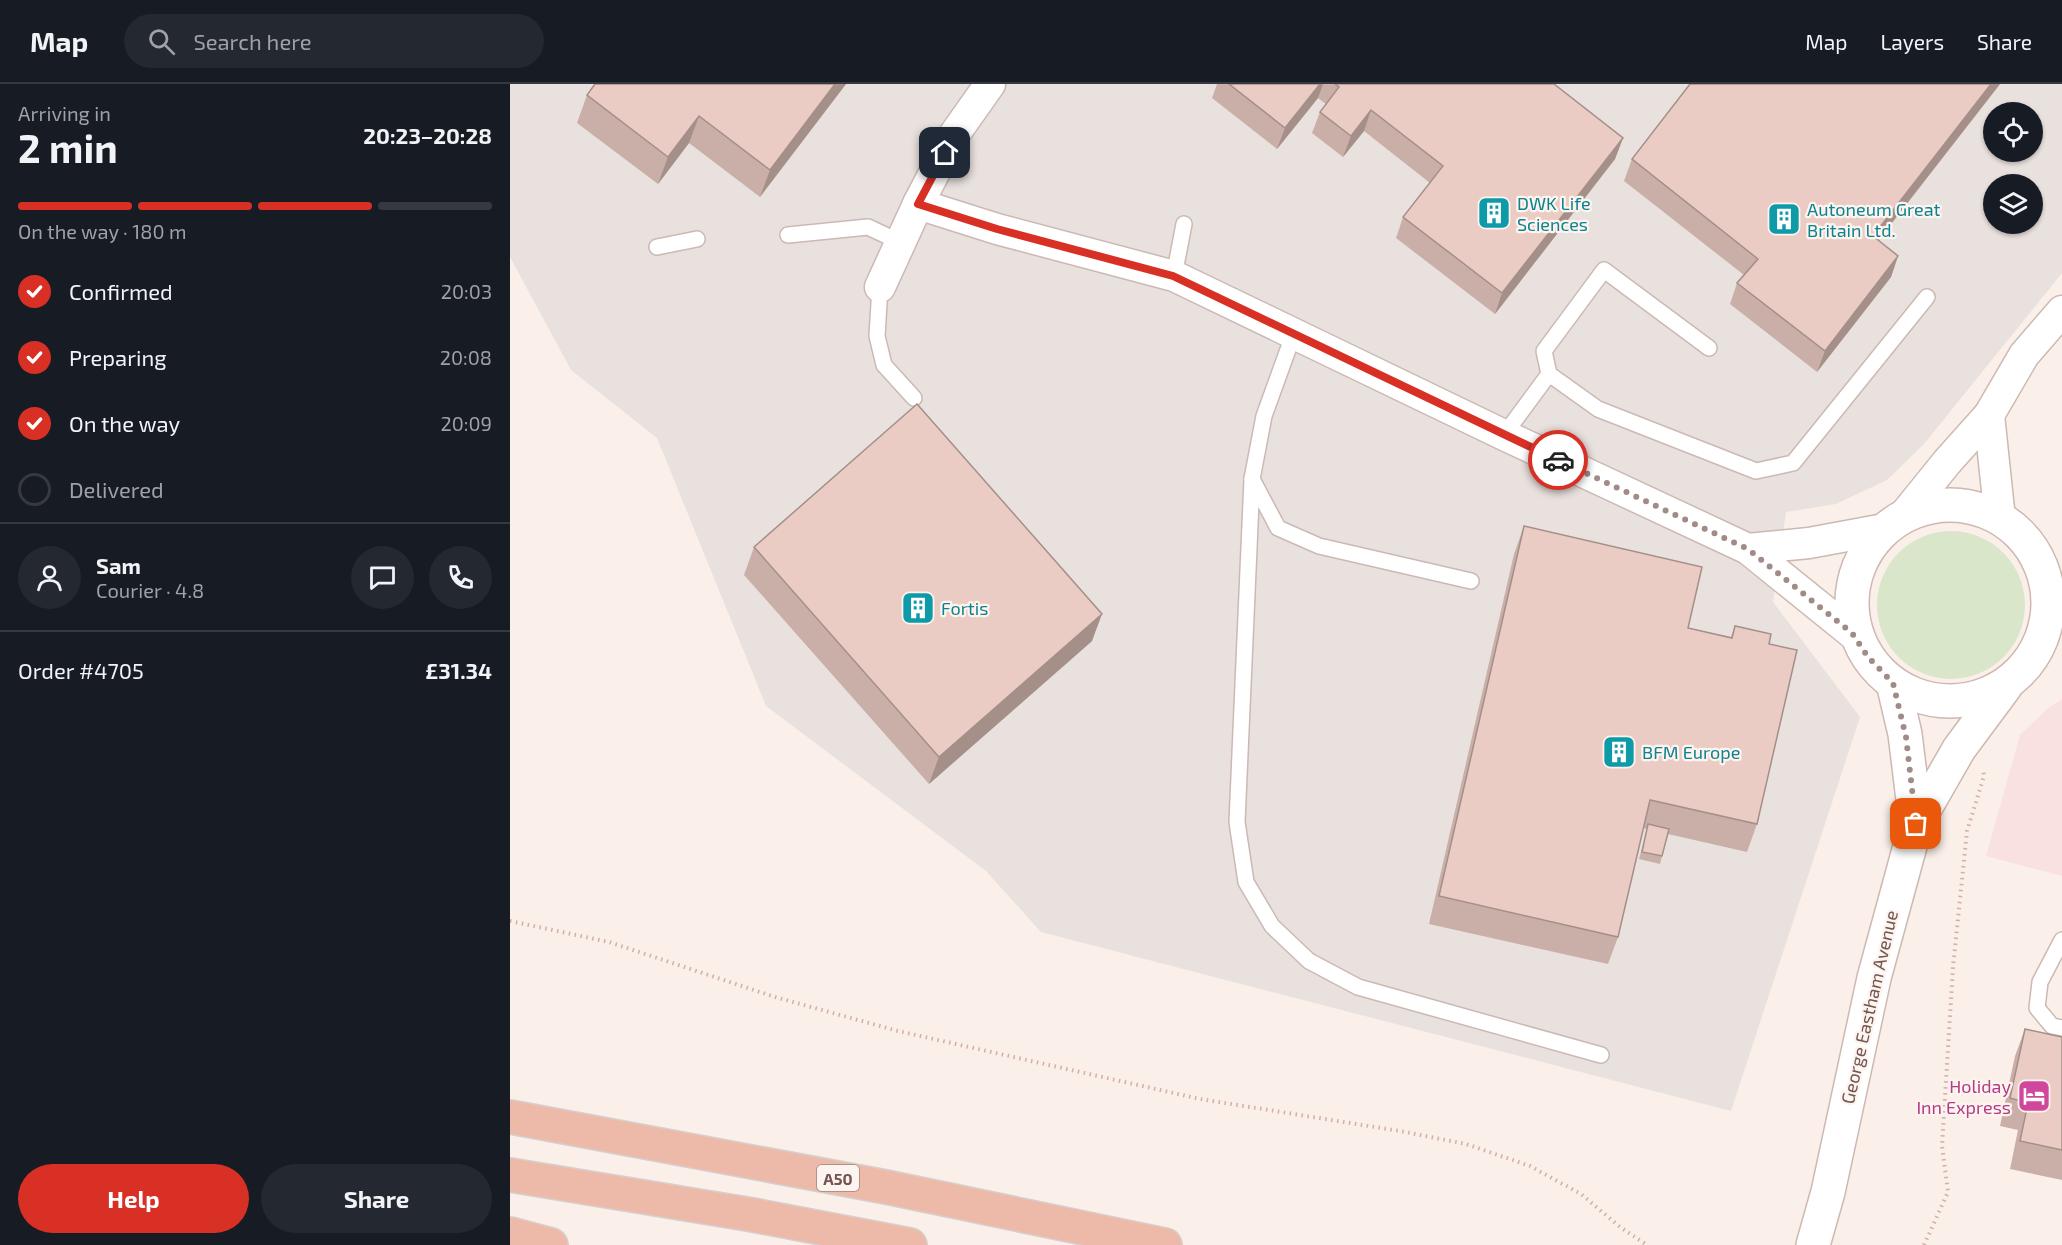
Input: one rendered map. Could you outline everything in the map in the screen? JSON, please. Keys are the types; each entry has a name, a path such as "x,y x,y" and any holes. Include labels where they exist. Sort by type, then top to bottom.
{"highway":[{"name":"A50","path":"510,1117 886,1187 1165,1245"},
{"path":"510,1175 741,1213 910,1245"},
{"path":"510,1234 551,1245"}],"main road":[{"path":"2007,524 2042,566 2050,603 2046,631 2048,654 2005,687 1973,700 1933,700 1893,683 1868,657 1852,633 1852,591 1862,556 1892,522 1935,507 1969,507 2007,524 2062,554"},
{"name":"George Eastham Avenue","path":"1893,683 1906,737 1916,824"},
{"name":"George Eastham Avenue","path":"1813,1245 1828,1192 1874,978 1916,824 1959,748 2005,687"},
{"name":"George Eastham Avenue","path":"1823,1245 1828,1192"}],"street":[{"path":"880,286 918,204 954,135 990,84"},
{"path":"918,204 997,229 1173,276 1748,549 1852,633"},
{"path":"1748,549 1809,543 1892,522 1989,415 2024,355 2062,311"},
{"path":"1989,415 2007,524"}],"lane":[{"path":"1173,276 1184,224"},
{"path":"788,235 868,227 900,242"},
{"path":"657,247 697,239"},
{"path":"1709,348 1604,270 1544,351 1549,374 1598,409 1756,471 1793,463 1927,297"},
{"path":"880,286 877,336 884,365 914,398"},
{"path":"1294,333 1264,416 1252,479 1237,822 1246,882 1272,926 1309,961 1358,987 1601,1055"},
{"path":"1504,435 1549,374"},
{"path":"1252,479 1278,528 1319,546 1471,581"},
{"path":"2062,940 2040,982 2037,1008 2052,1026 2062,1028"}],"path":[{"path":"1924,1245 1948,1192 1942,1146 1953,967 1967,831 1984,776 1982,754 1959,748"},
{"path":"510,921 609,942 775,997 898,1031 1200,1099 1400,1131 1466,1144 1530,1166 1581,1194 1620,1227 1647,1245"}],"shaded area":[{"path":"510,84 2062,84 2062,273 1924,444 1887,480 1836,504 1786,512 1773,602 1860,717 1731,1111 1041,932 986,871 766,706 657,438 571,370 510,257"},
{"path":"2062,699 2062,876 1986,856 2020,735 2047,709"}],"green space":[{"path":"1951,531 1979,537 2003,553 2019,577 2025,605 2019,633 2003,657 1979,673 1951,679 1923,673 1899,657 1883,633 1877,605 1883,577 1899,553 1923,537"}],"building":[{"path":"595,84 835,84 770,170 699,116 668,157 587,95"},
{"path":"1229,84 1320,84 1285,128"},
{"name":"DWK Life Sciences","path":"1335,84 1554,84 1623,138 1502,293 1403,217 1443,166 1371,110 1351,136 1320,112 1339,87"},
{"name":"Autoneum Great Britain Ltd.","path":"1690,84 1991,84 1873,236 1898,256 1825,351 1737,283 1758,259 1632,159"},
{"name":"Fortis","path":"917,404 1102,614 939,757 754,547"},
{"name":"BFM Europe","path":"1524,526 1702,567 1688,628 1732,638 1735,626 1771,634 1769,644 1797,650 1757,824 1650,800 1618,937 1439,896"},
{"path":"1648,824 1669,829 1662,856 1642,852"},
{"name":"Holiday Inn Express","path":"2025,1029 2062,1037 2062,1150 2020,1141 2028,1103 2010,1098"}],"way so far":[{"path":"1558,460 1748,549 1852,633 1868,657 1893,683 1906,737 1916,824"}],"place":[{"name":"DWK Life Sciences","path":"1494,213"},
{"name":"Autoneum Great Britain Ltd.","path":"1784,219"},
{"name":"Fortis","path":"918,608"},
{"name":"BFM Europe","path":"1619,752"},
{"name":"Holiday Inn Express","path":"2034,1096"}],"route":[{"path":"945,153 918,204 997,229 1173,276 1558,460"}]}
